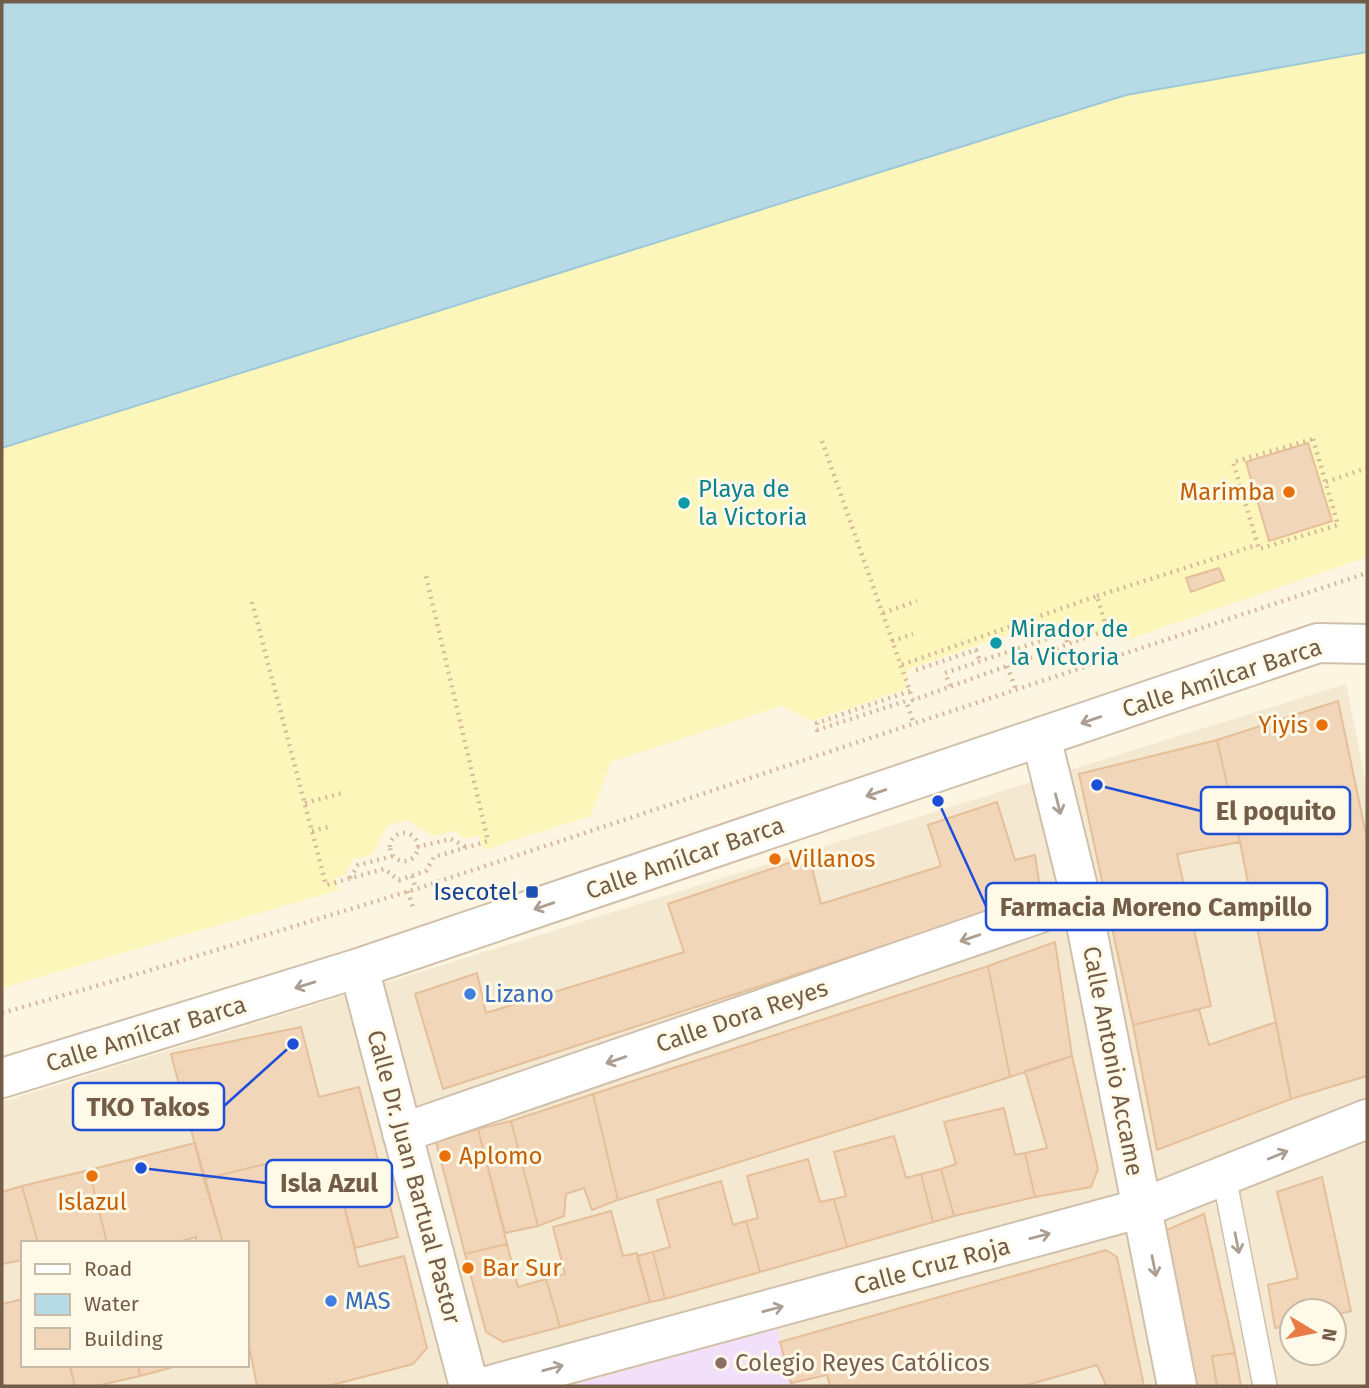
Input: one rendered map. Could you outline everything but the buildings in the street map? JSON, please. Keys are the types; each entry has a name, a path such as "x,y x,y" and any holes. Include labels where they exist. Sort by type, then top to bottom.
{"street":[{"name":"Calle Amílcar Barca","path":"2,1078 359,968 1318,643 1367,644"},
{"name":"Calle Antonio Accame","path":"1041,737 1081,900 1178,1386"},
{"name":"Calle Dora Reyes","path":"401,1133 1081,900"},
{"name":"Calle Dr. Juan Bartual Pastor","path":"359,968 469,1386"},
{"name":"Calle Cruz Roja","path":"488,1386 1142,1209 1367,1119"}],"lane":[{"path":"1224,1176 1265,1386"}],"path":[{"path":"1313,439 1325,482 1338,525 1259,549 1233,462 1313,439"},
{"path":"822,441 913,700 1107,630 1097,596"},
{"path":"1325,482 1367,468"},
{"path":"901,665 1097,596 1257,545"},
{"path":"2,1013 141,974 416,889 1367,573"},
{"path":"252,603 326,885 383,869 399,880 426,871 434,857 488,841 426,576"},
{"path":"883,613 917,601"},
{"path":"950,686 945,673 1064,633 1068,644"},
{"path":"892,641 913,634"},
{"path":"916,670 976,650 980,661"},
{"path":"1007,666 1016,690"},
{"path":"910,691 817,723 817,730 906,701 914,724"},
{"path":"305,803 342,793"},
{"path":"312,831 332,826"},
{"path":"399,834 408,834 415,839 417,847 414,856 406,861 393,856 391,843 399,834"},
{"path":"417,847 451,839 467,847"},
{"path":"349,879 358,865 393,856"},
{"path":"412,876 416,889"}],"shaded area":[{"path":"1346,684 1367,789 1367,1386 2,1386 2,1102"},
{"name":"Colegio Reyes Católicos","path":"777,1329 792,1386 570,1386"}],"sand":[{"name":"Playa de la Victoria","path":"1367,2 1367,557 1130,639 1120,634 1100,640 1095,628 1080,633 1068,625 1042,633 1028,628 908,669 906,689 812,721 781,706 611,762 591,816 483,850 479,835 466,839 454,831 433,836 407,820 387,826 373,854 352,860 346,874 335,878 339,890 2,988 2,121"}],"water":[{"path":"2,2 1367,2 1367,52 1126,95 2,448"}],"place":[{"name":"Marimba","path":"1289,492"},
{"name":"Playa de la Victoria","path":"684,503"},
{"name":"Mirador de la Victoria","path":"996,643"},
{"name":"Yiyis","path":"1322,725"},
{"name":"El poquito","path":"1097,785"},
{"name":"Farmacia Moreno Campillo","path":"938,801"},
{"name":"Villanos","path":"775,859"},
{"name":"Isecotel","path":"532,892"},
{"name":"Lizano","path":"470,994"},
{"name":"TKO Takos","path":"293,1044"},
{"name":"Aplomo","path":"445,1156"},
{"name":"Isla Azul","path":"141,1168"},
{"name":"Islazul","path":"92,1176"},
{"name":"Bar Sur","path":"468,1268"},
{"name":"MAS","path":"331,1301"},
{"name":"Colegio Reyes Católicos","path":"721,1363"}]}
